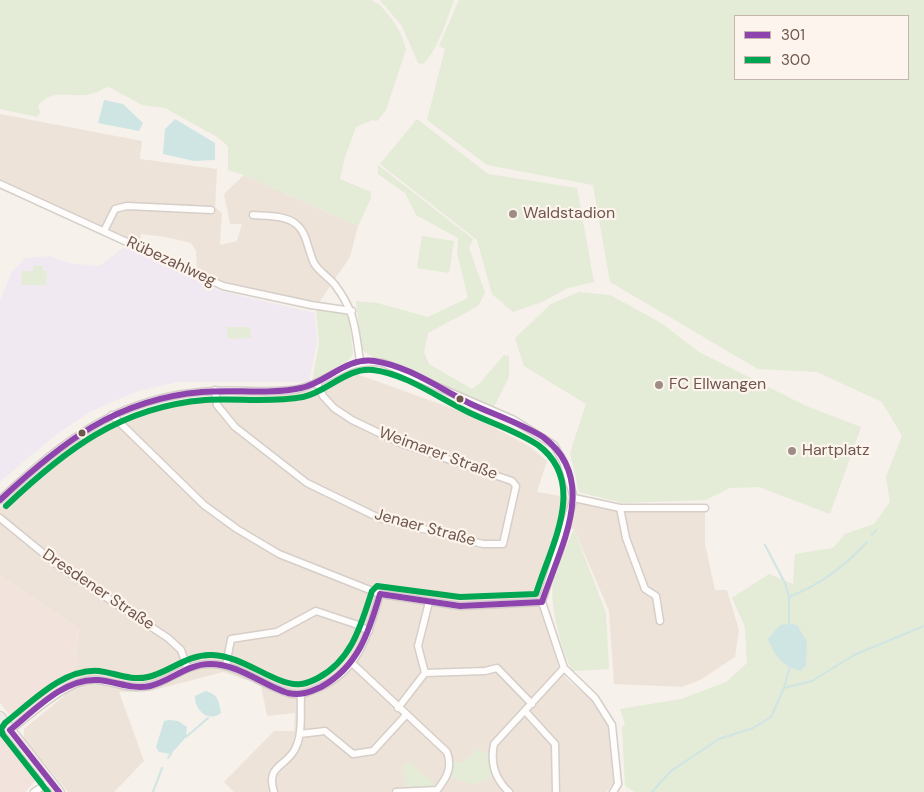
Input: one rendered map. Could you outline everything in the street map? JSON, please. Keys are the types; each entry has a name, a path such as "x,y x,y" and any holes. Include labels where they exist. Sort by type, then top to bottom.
{"main road":[{"path":"0,717 59,792"}],"street":[{"name":"Rübezahlweg","path":"0,184 223,286 311,305 352,311"},
{"path":"104,231 115,209 127,206 211,210"},
{"path":"253,215 274,216 296,223 305,233 305,244 315,265 332,281 352,311 360,361"},
{"path":"0,500 72,438 112,415 136,405 164,398 215,390 265,392 292,390 317,383 360,361 383,363 514,420 554,445 566,469 574,498 542,602 564,668 596,698 612,725 618,784 613,792"},
{"name":"Weimarer Straße","path":"317,383 323,396 334,408 352,420 400,443 512,482 516,486 503,544"},
{"name":"Jenaer Straße","path":"215,390 217,405 235,427 307,483 379,518 483,544 503,544"},
{"path":"112,415 204,506 278,554 380,594 460,606 542,602"},
{"path":"574,498 620,508 705,508"},
{"path":"620,508 626,538 645,590 656,596 660,621"},
{"name":"Dresdener Straße","path":"0,518 60,567 168,638 181,650 187,667"},
{"path":"10,730 68,687 82,681 98,680 126,687 141,688 154,684 187,667 208,664 226,666 284,692 301,696 332,682 353,664 369,631 380,594"},
{"path":"425,673 418,646 429,602"},
{"path":"226,666 231,639 277,632 316,611 355,624 369,631"},
{"path":"353,664 447,752 449,758 448,777 437,790 396,792"},
{"path":"425,673 486,672 496,668 532,704"},
{"path":"509,792 496,777 492,753 494,744 564,668"},
{"path":"398,708 425,673"},
{"path":"274,792 271,782 272,773 296,748 300,734 301,696"},
{"path":"525,711 555,744 556,792"},
{"path":"300,734 325,732 352,754 373,751 406,715"},
{"path":"34,792 50,782"}],"shaded area":[{"path":"0,114 142,141 140,159 217,169 215,207 222,213 220,245 237,241 242,224 230,224 224,194 244,175 358,226 350,257 318,304 224,284 197,271 196,251 191,243 141,234 140,244 53,207 0,181"},
{"path":"126,246 221,291 315,313 317,342 309,382 177,382 135,392 90,412 53,437 0,482 0,301 11,273 25,258 50,256 69,263 99,266"},
{"path":"354,373 468,414 529,446 547,461 537,492 634,509 705,511 705,544 715,590 727,590 739,630 735,657 702,679 682,687 614,684 609,611 574,529 564,528 542,581 543,615 559,668 568,680 593,701 610,727 614,782 606,792 234,792 224,782 274,731 294,731 295,713 267,716 261,685 223,672 151,691 119,692 144,761 114,792 68,792 24,738 24,729 65,695 60,686 79,663 75,658 79,629 0,576 0,508 19,488 78,438 138,411 185,399 326,390"},
{"path":"0,576 79,629 75,657 79,663 60,686 19,717 8,713 0,703"},
{"path":"0,731 36,776 35,781 25,792 0,792"}],"green space":[{"path":"0,0 371,0 380,5 400,32 406,49 386,110 377,121 372,120 356,127 345,157 340,179 371,192 370,200 358,226 244,175 228,170 228,146 217,137 165,108 142,105 109,87 86,95 57,95 50,97 38,106 40,113 37,117 0,109"},
{"path":"380,0 454,0 438,42 429,58 423,64 418,63 402,26"},
{"path":"459,0 924,0 924,792 635,792 625,786 622,727 625,724 620,709 681,699 726,682 747,663 745,627 732,598 769,574 793,584 795,554 833,548 845,534 874,524 890,502 886,477 902,436 882,402 817,372 758,369 610,282 593,185 487,165 427,120 445,49 439,46"},
{"name":"Waldstadion","path":"417,119 488,174 577,188 594,282 568,288 542,302 513,312 492,294 477,240 380,164"},
{"path":"378,165 473,239 469,248 485,293 478,306 428,333 424,352 429,364 472,389 481,382 504,355 509,356 509,377 493,409 405,369 374,358 362,350 356,301 377,303 428,317 468,298 457,253 458,238 416,215 405,193 378,174"},
{"path":"422,236 454,241 449,273 417,268"},
{"path":"34,265 43,266 43,271 47,271 46,285 21,285 22,271 33,271"},
{"name":"FC Ellwangen","path":"579,292 610,295 661,323 699,352 806,406 861,427 830,514 759,487 730,488 706,500 621,503 579,492 570,453 586,404 524,366 515,338 551,304"},
{"path":"316,309 349,315 353,354 346,363 312,382 319,343"},
{"path":"227,327 250,327 251,338 228,339"},
{"path":"574,529 606,613 609,669 573,671 565,654 557,628 552,591 554,576"},
{"path":"478,749 491,755 493,776 474,785 450,777 452,760 462,763"},
{"path":"408,761 437,786 406,789 403,767"}],"water":[{"path":"104,100 123,104 143,123 139,131 98,123"},
{"path":"175,119 215,143 215,160 194,161 163,154 165,129"},
{"path":"780,625 797,625 807,642 806,666 800,671 780,660 773,651 768,639"},
{"path":"205,691 213,694 218,702 221,713 216,716 212,717 203,714 197,706 195,696"},
{"path":"164,721 178,721 187,727 186,737 171,754 159,752 156,747"}],"waterway":[{"path":"872,535 876,530"},
{"path":"789,597 831,574 867,542"},
{"path":"765,545 785,583 789,597 789,626"},
{"path":"652,792 671,771 719,739 753,728 771,717 784,688 812,681 854,655 924,626"},
{"path":"784,688 790,666"},
{"path":"186,737 208,718"},
{"path":"168,758 171,754"},
{"path":"153,792 162,768"}],"transit line":[{"name":"301","path":"0,500 45,460 92,427 116,414 171,396 202,392 264,392 301,388 319,381 345,366 364,361 387,364 412,373 471,404 534,432 543,437 560,454 570,473 573,494 571,516 542,602 460,606 380,594 366,635 353,659 334,679 321,687 301,694 288,693 231,667 210,664 194,667 150,686 137,687 97,680 73,684 39,705 10,730 59,792"},
{"name":"300","path":"6,506 72,450 120,422 146,412 174,404 205,400 279,400 303,397 354,372 364,370 385,372 409,381 466,411 529,440 538,445 553,460 561,478 563,496 561,516 536,594 460,597 377,586 372,591 359,629 347,652 330,670 318,678 303,684 284,682 230,658 203,655 148,677 135,678 99,671 86,672 73,675 48,688 5,723 1,729 3,735 48,792"}],"place":[{"name":"Waldstadion","path":"513,214"},
{"name":"FC Ellwangen","path":"659,385"},
{"name":"Hartplatz","path":"792,451"}]}
